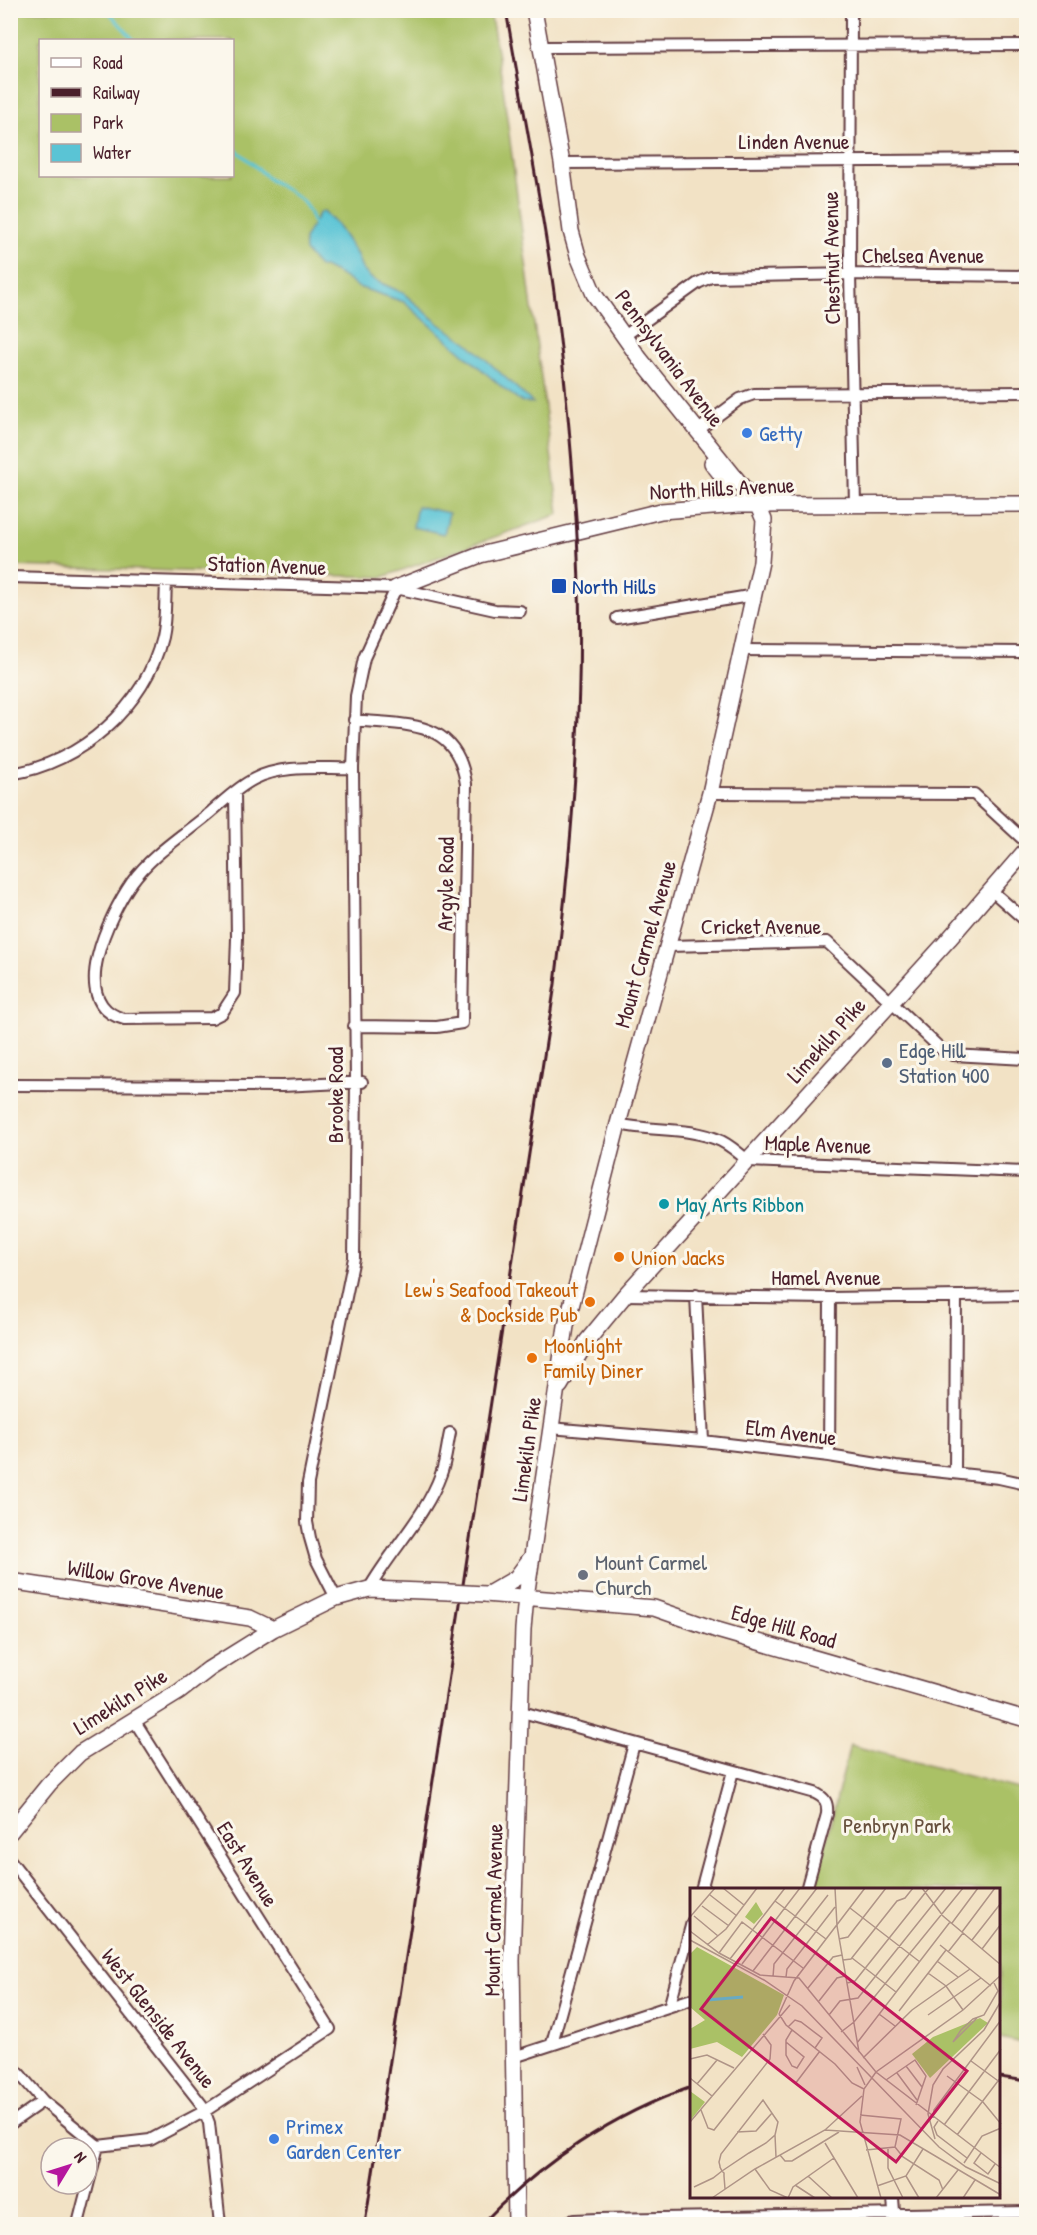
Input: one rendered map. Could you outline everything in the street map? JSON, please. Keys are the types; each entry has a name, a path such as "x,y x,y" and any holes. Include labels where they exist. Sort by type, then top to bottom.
{"main road":[{"name":"Pennsylvania Avenue","path":"534,10 543,47 571,231 578,256 594,294 622,337 758,506"},
{"path":"697,431 704,453 723,477 725,485 711,506"},
{"name":"North Hills Avenue","path":"396,588 464,560 520,544 661,511 711,506 1026,504"},
{"name":"Mount Carmel Avenue","path":"555,1393 566,1326 618,1124 710,793 755,595 765,529 763,516 758,506"},
{"name":"Limekiln Pike","path":"10,1832 49,1784 80,1753 179,1692 209,1669 273,1629 336,1598 369,1589 526,1597 555,1393 587,1341 625,1295 992,891 1026,850"},
{"path":"487,1594 516,1578 532,1557"},
{"name":"Willow Grove Avenue","path":"10,1581 250,1618 273,1629"},
{"name":"Mount Carmel Avenue","path":"516,2224 512,1961 526,1597"},
{"name":"Edge Hill Road","path":"526,1597 654,1608 717,1630 1026,1719"}],"street":[{"name":"Chestnut Avenue","path":"850,10 850,274 855,505"},
{"path":"543,47 1026,45"},
{"name":"Linden Avenue","path":"562,163 1026,160"},
{"name":"Chelsea Avenue","path":"622,337 698,283 711,277 850,274 1026,276"},
{"path":"697,431 740,399 754,394 1026,392"},
{"name":"Station Avenue","path":"10,578 396,588 495,610 520,611"},
{"path":"10,774 40,767 84,745 107,727 135,696 162,638 166,582"},
{"name":"Brooke Road","path":"336,1598 316,1559 309,1530 308,1483 354,1258 359,1082 354,1026 353,768 358,677 364,658 396,588"},
{"path":"617,618 755,595"},
{"path":"742,650 1026,652"},
{"name":"Argyle Road","path":"354,720 408,726 442,736 450,742 459,756 466,784 462,1023 437,1027 354,1026"},
{"path":"236,792 235,993 222,1013 212,1018 124,1019 114,1016 98,1001 96,993 96,966 103,938 132,882 158,855 236,792 254,779 276,771 353,768"},
{"path":"710,793 974,794 1026,842"},
{"path":"992,891 1026,921"},
{"name":"Cricket Avenue","path":"668,946 827,942 942,1050 953,1055 1026,1059"},
{"path":"10,1085 282,1086 359,1082"},
{"name":"Maple Avenue","path":"618,1124 636,1129 700,1134 732,1147 748,1161 1026,1172"},
{"name":"Hamel Avenue","path":"625,1295 830,1298 1026,1295"},
{"path":"696,1295 703,1441"},
{"path":"955,1473 956,1296"},
{"path":"829,1456 830,1298"},
{"name":"Elm Avenue","path":"550,1428 703,1441 829,1456 896,1467 999,1478 1026,1484"},
{"path":"369,1589 381,1568 426,1505 442,1472 450,1433"},
{"path":"522,1712 815,1793 825,1798 828,1806 827,1814 807,1888"},
{"name":"East Avenue","path":"134,1720 330,2029 206,2110"},
{"path":"552,2043 634,1743"},
{"path":"701,1888 733,1771"},
{"name":"West Glenside Avenue","path":"10,1860 206,2110 220,2224"},
{"path":"670,2004 690,1929"},
{"path":"514,2057 670,2004 690,1999"},
{"path":"10,2063 43,2101 86,2136"},
{"path":"10,2124 43,2101"},
{"path":"99,2146 150,2140 206,2110"},
{"path":"78,2224 85,2196"},
{"path":"893,2199 895,2224"},
{"path":"561,2224 574,2220 598,2219 1026,2212"}],"green space":[{"path":"11,11 490,11 502,80 559,514 383,577 11,566"},
{"name":"Penbryn Park","path":"850,1745 1026,1791 1026,2044 1001,2038 1001,1888 814,1888"}],"water":[{"path":"324,211 337,225 357,255 362,269 372,279 403,293 438,323 468,343 533,403 522,402 504,389 404,302 358,287 340,275 319,267 305,251 304,239 320,212"},
{"path":"417,506 449,513 444,534 413,527"}],"waterway":[{"path":"107,10 133,39"},
{"path":"234,149 269,179 297,196 307,207 314,225"}],"railway":[{"path":"365,2224 555,984 573,810 580,635 576,518 567,405 549,257 506,10"},
{"path":"1001,2077 1026,2081"},
{"path":"482,2224 527,2181 579,2143 634,2111 690,2088"}],"place":[{"name":"Getty","path":"747,433"},
{"name":"North Hills","path":"559,586"},
{"name":"Edge Hill Station 400","path":"887,1063"},
{"name":"May Arts Ribbon","path":"664,1204"},
{"name":"Union Jacks","path":"619,1257"},
{"name":"Lew's Seafood Takeout & Dockside Pub","path":"590,1302"},
{"name":"Moonlight Family Diner","path":"532,1358"},
{"name":"Mount Carmel Church","path":"583,1575"},
{"name":"Primex Garden Center","path":"274,2139"}]}
